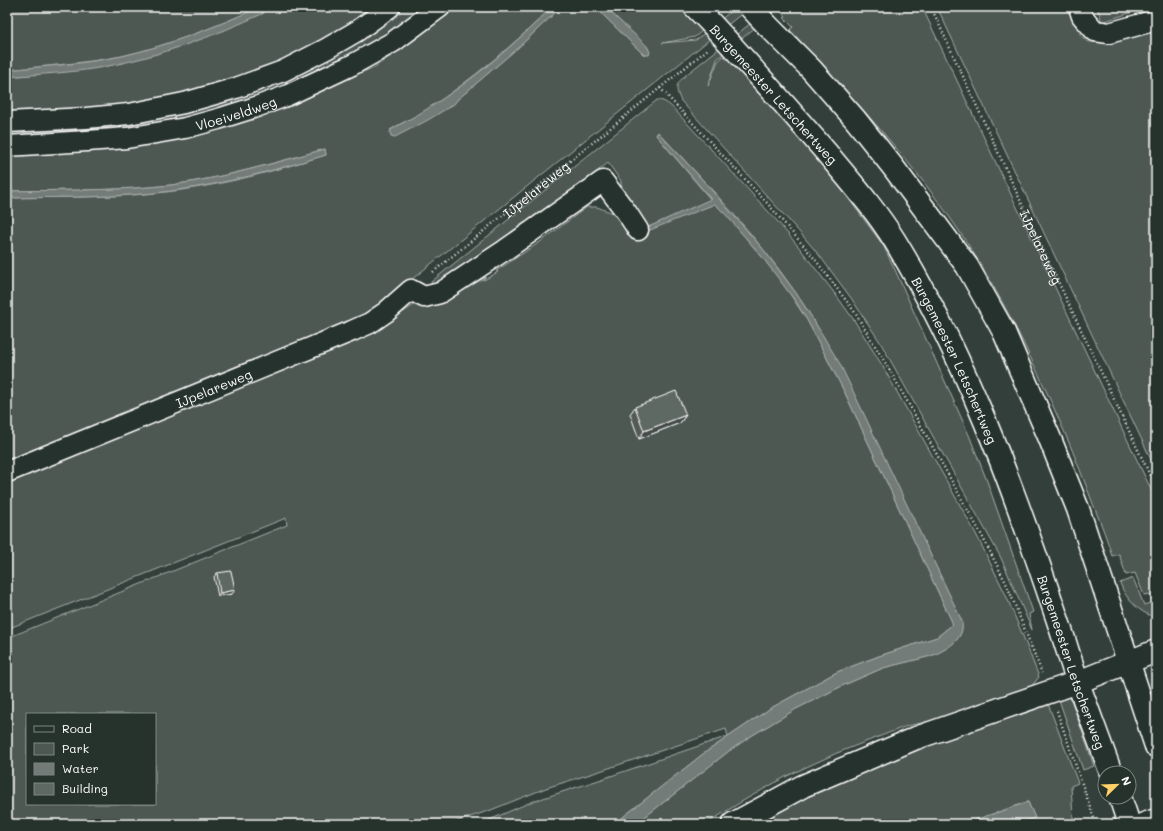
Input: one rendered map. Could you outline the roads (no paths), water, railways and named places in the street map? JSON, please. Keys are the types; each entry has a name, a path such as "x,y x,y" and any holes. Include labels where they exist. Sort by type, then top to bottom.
{"main road":[{"path":"750,7 811,69 855,119 893,167 967,266 1004,332 1078,509 1156,746"},
{"name":"Burgemeester Letschertweg","path":"702,14 787,106 859,191 894,239 922,288 952,345 976,398 1000,459 1055,611 1078,682 1108,765"},
{"path":"733,824 803,786 916,738 1078,682 1156,651"},
{"path":"1123,805 1130,824"},
{"path":"1144,824 1156,820"}],"street":[{"name":"Vloeiveldweg","path":"7,122 129,114 184,103 236,88 283,71 326,49 357,31 390,7"},
{"name":"Vloeiveldweg","path":"7,146 127,138 185,128 253,108 286,96 352,65 393,42 440,7"},
{"path":"1079,7 1082,16 1095,31 1109,33 1156,20"},
{"name":"IJpelareweg","path":"7,472 370,323 386,312 411,290 424,297 440,294 603,181 638,230"}],"water":[{"path":"260,7 264,13 244,22 186,45 125,63 68,72 7,77 7,70 93,61 140,52 192,35"},
{"path":"552,7 561,7 521,45 454,104 428,120 395,137 391,136 390,132 392,129 427,109 460,87 508,49"},
{"path":"595,7 605,7 647,46 650,52 649,55 644,55"},
{"path":"658,132 700,177 763,249 796,293 811,316 840,364 962,621 962,628 961,634 957,639 943,651 931,656 883,668 844,685 796,709 729,751 636,824 614,824 703,754 771,708 837,672 879,656 937,637 953,624 845,393 807,320 796,302 763,258 715,204 645,232 644,229 711,199 656,135"},
{"path":"325,149 326,155 250,176 192,188 110,196 7,198 7,191 130,188 191,182 249,170"},
{"path":"1028,802 1035,818 1018,824 963,824"}]}
